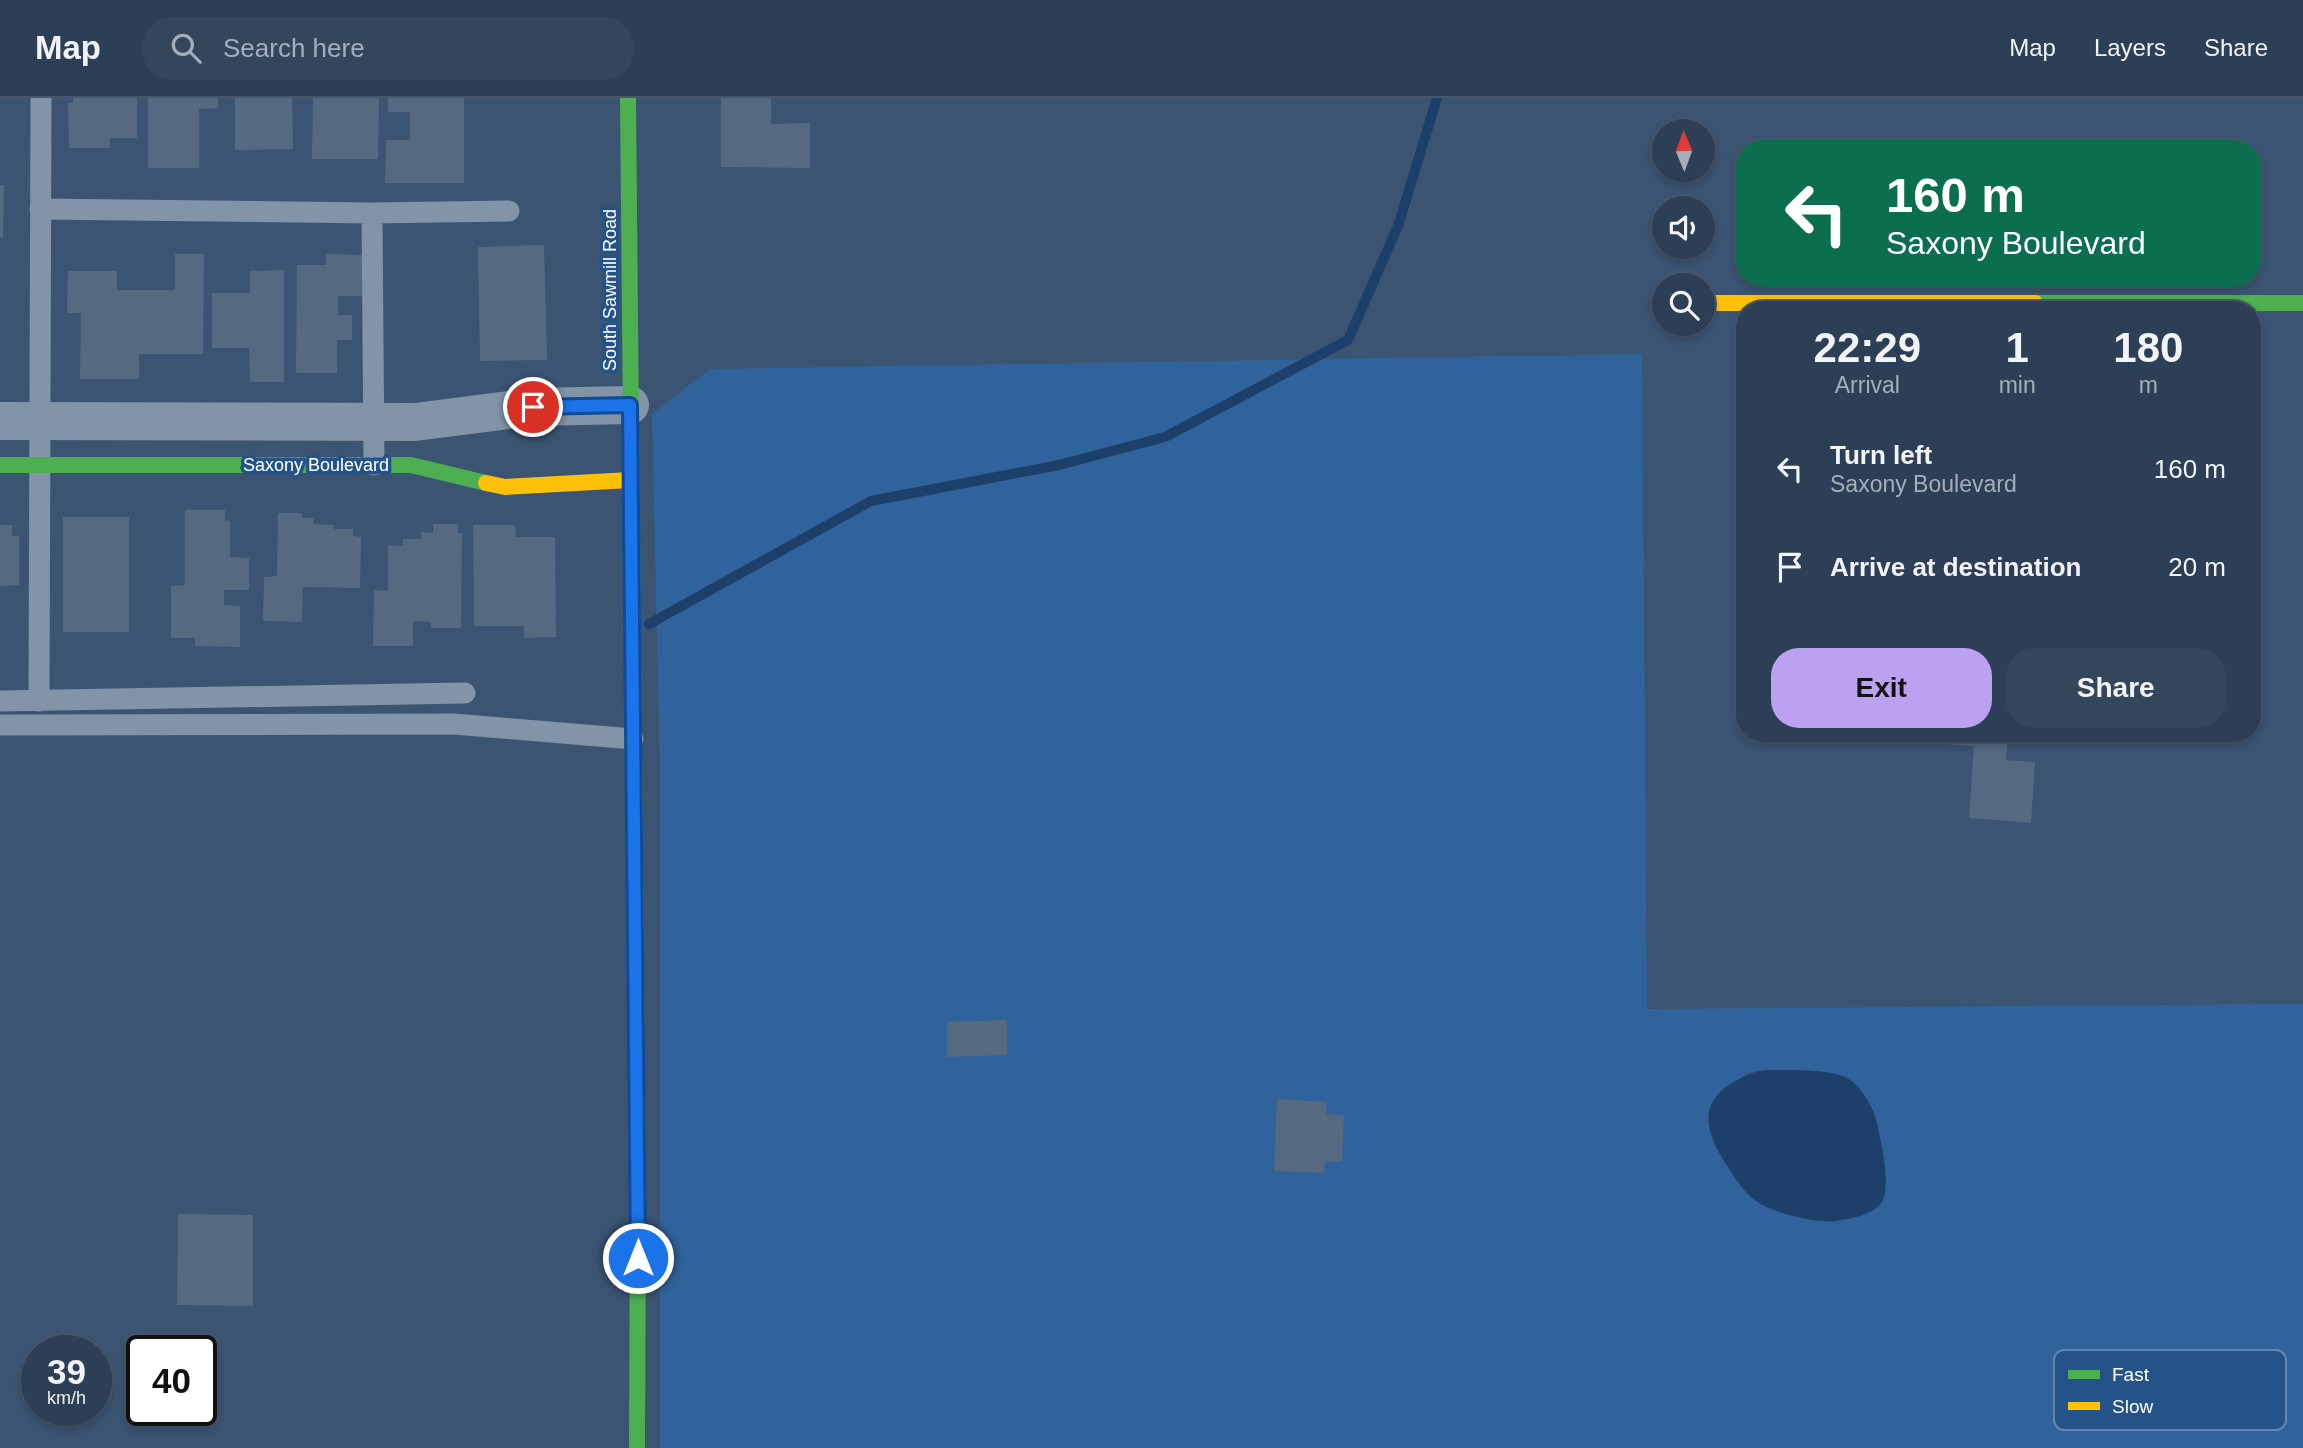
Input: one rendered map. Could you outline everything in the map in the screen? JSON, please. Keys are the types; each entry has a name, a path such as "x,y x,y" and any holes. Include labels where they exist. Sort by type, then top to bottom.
{"street":[{"name":"South Sawmill Road","path":"628,98 638,1122 637,1448"},
{"path":"1715,303 1736,303"},
{"path":"2261,303 2303,303"},
{"path":"0,421 415,422 533,407 630,405"},
{"name":"Saxony Boulevard","path":"0,465 411,465 505,487 630,480"}],"lane":[{"path":"39,701 41,98"},
{"path":"40,209 372,213 509,211"},
{"path":"372,213 374,465"},
{"path":"0,701 465,694"},
{"path":"0,725 454,724 633,739"}],"shaded area":[{"path":"1642,354 1647,1009 2303,1004 2303,1448 660,1448 660,770 652,414 710,369","holes":["1808,1071 1845,1077 1865,1096 1877,1126 1886,1187 1720,1090 1750,1072"]},
{"path":"1758,1071 1840,1075 1856,1085 1864,1095 1875,1116 1885,1171 1883,1200 1875,1209 1863,1215 1836,1221 1808,1219 1766,1207 1750,1196 1738,1182 1710,1132 1709,1110 1722,1091 1734,1082"}],"building":[{"path":"73,98 137,98 137,138 110,138 110,148 69,148 68,103 73,103"},
{"path":"148,98 218,98 218,108 199,109 199,168 148,168"},
{"path":"235,98 292,98 293,149 235,150"},
{"path":"313,98 379,98 378,159 312,159"},
{"path":"388,98 464,98 464,183 385,183 386,140 410,140 410,112 388,112"},
{"path":"721,98 771,98 771,124 810,123 810,168 721,167"},
{"path":"0,185 4,185 3,237 0,237"},
{"path":"544,245 547,360 480,361 478,247"},
{"path":"175,254 204,254 203,354 139,354 139,379 80,379 81,313 67,313 68,271 117,271 117,290 175,290"},
{"path":"326,254 364,255 364,296 338,296 338,315 352,315 352,340 337,340 337,373 296,373 297,265 326,265"},
{"path":"284,270 284,382 250,382 249,348 212,348 212,293 250,293 250,271"},
{"path":"185,510 225,510 225,521 230,520 230,557 249,558 249,590 224,590 224,605 240,606 240,647 195,646 195,638 171,638 171,586 185,585"},
{"path":"278,513 302,513 302,518 313,518 314,524 334,525 334,529 353,529 353,536 361,537 360,588 303,587 302,622 263,621 264,577 277,576"},
{"path":"63,517 129,517 129,632 63,632"},
{"path":"433,524 458,524 458,533 462,533 461,628 431,628 431,622 413,621 413,646 373,646 374,590 388,591 388,545 403,546 403,539 421,539 421,532 433,533"},
{"path":"0,525 12,525 12,536 19,536 19,585 0,586"},
{"path":"473,525 515,525 516,537 555,537 556,637 524,638 524,626 474,626"},
{"path":"2007,742 2006,760 2035,762 2031,823 1969,818 1974,746 1934,743"},
{"path":"1007,1020 1007,1055 947,1057 947,1022"},
{"path":"1277,1099 1327,1102 1326,1114 1344,1115 1342,1162 1325,1161 1324,1173 1274,1171"},
{"path":"178,1214 253,1215 253,1306 177,1305"}],"waterway":[{"path":"649,624 871,501 1059,465 1165,437 1348,340 1398,226 1437,98"}],"traffic: fast":[{"path":"628,98 634,755"},
{"path":"2261,303 2303,303"},
{"path":"0,465 411,465 486,483"},
{"path":"637,1448 638,1200"}],"traffic: slow":[{"path":"1715,303 1736,303"},
{"path":"486,483 505,487 630,480"},
{"path":"634,755 638,1200"}],"route":[{"path":"533,407 630,405 638,1258"}]}
